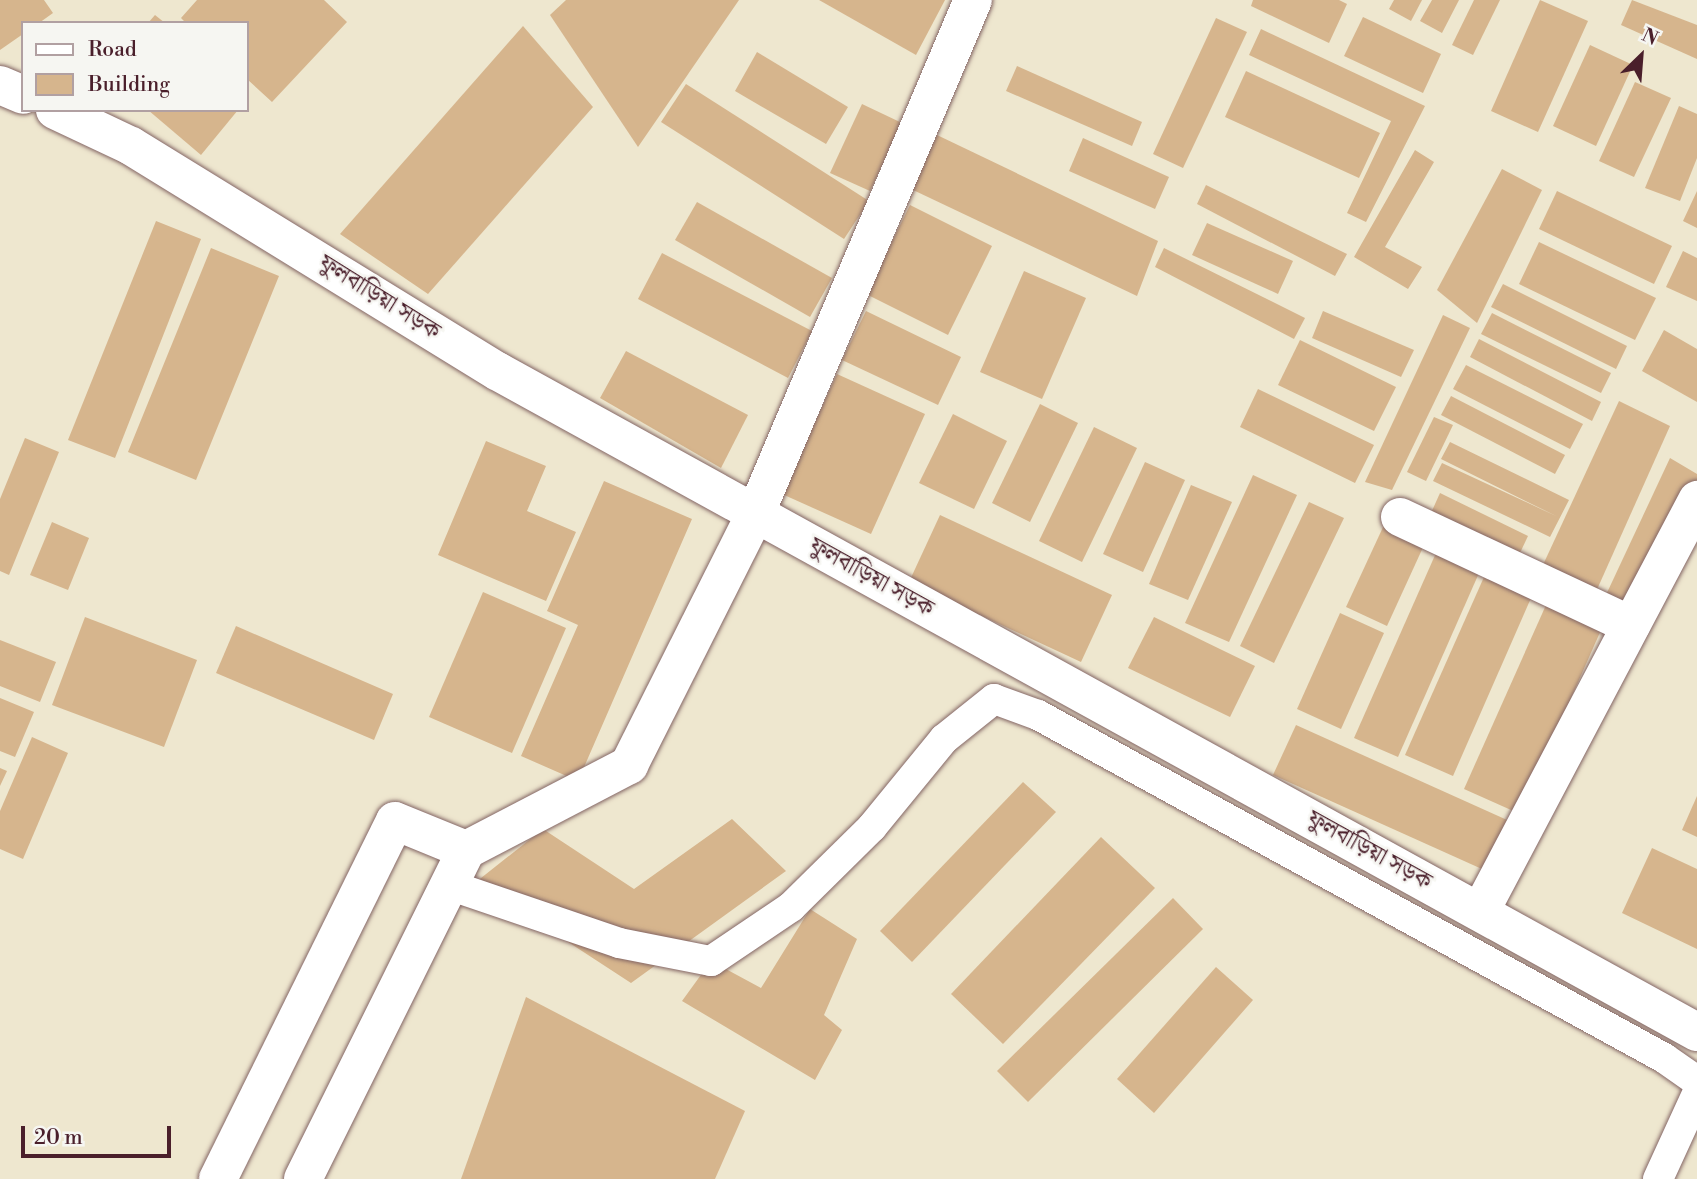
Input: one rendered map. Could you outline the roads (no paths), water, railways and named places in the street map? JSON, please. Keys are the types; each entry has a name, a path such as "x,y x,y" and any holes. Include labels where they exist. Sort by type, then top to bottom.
{"street":[{"path":"303,1179 466,850 629,765 755,515 973,0"},
{"path":"0,85 21,94"},
{"name":"ফুলবাড়িয়া সড়ক","path":"59,112 131,146 497,371 755,515 1480,912 1693,1020"},
{"path":"1480,912 1697,500"},
{"path":"1400,517 1631,625"},
{"path":"218,1179 395,821 466,850"}],"lane":[{"path":"449,886 619,943 711,961 791,907 872,828 944,738 994,699 1038,715 1651,1052 1697,1081"},
{"path":"1658,1179 1697,1094"}]}
